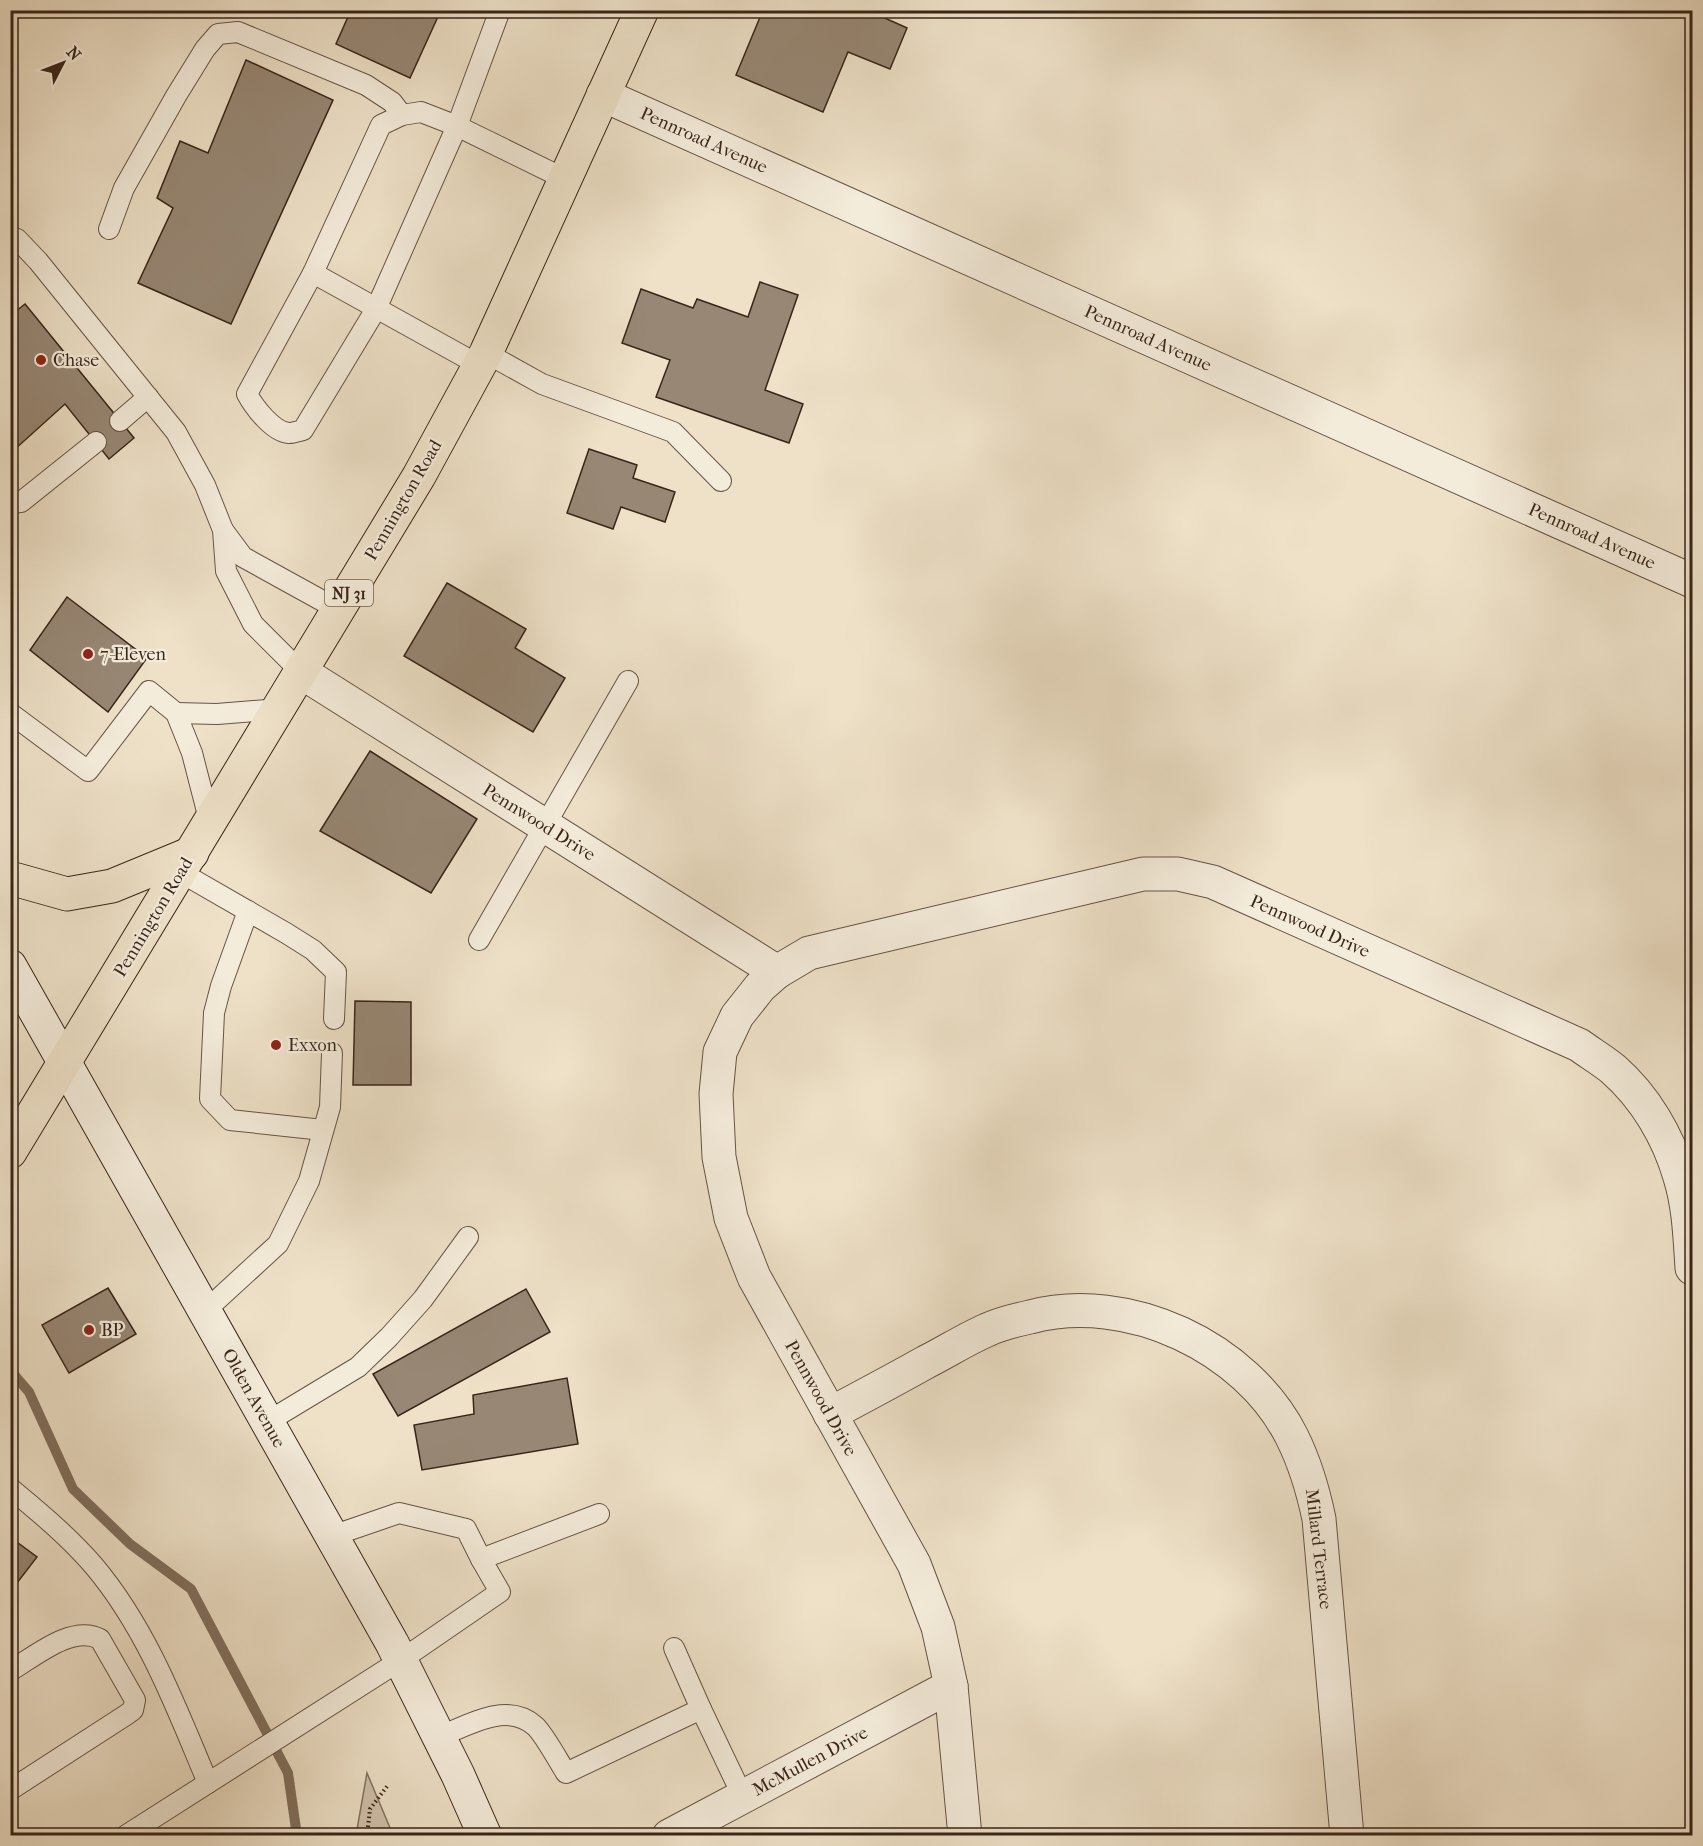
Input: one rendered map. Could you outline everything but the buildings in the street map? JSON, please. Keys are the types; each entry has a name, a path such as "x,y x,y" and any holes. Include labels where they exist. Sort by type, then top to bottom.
{"main road":[{"name":"Pennington Road","path":"10,1152 419,476 482,359 642,10"},
{"path":"10,878 67,894 112,885 186,863"}],"street":[{"name":"Pennroad Avenue","path":"603,95 1692,581"},
{"name":"Pennwood Drive","path":"301,672 777,972"},
{"name":"Pennwood Drive","path":"965,1836 951,1686 938,1627 914,1564 754,1277 731,1218 719,1157 716,1094 720,1052 737,1016 760,987 777,972 809,953 1143,874 1178,874 1212,882 1579,1045 1613,1070 1642,1100 1666,1139 1681,1178 1688,1216 1692,1268"},
{"name":"Olden Avenue","path":"10,966 401,1660 440,1737 485,1836"},
{"name":"Millard Terrace","path":"830,1414 988,1329 1032,1316 1074,1311 1116,1313 1164,1326 1206,1346 1239,1371 1269,1401 1292,1436 1310,1478 1319,1519 1347,1836"},
{"name":"McMullen Drive","path":"669,1836 951,1686"}],"lane":[{"path":"500,10 457,126 376,309 303,430 287,433 273,425 254,405 247,394 313,273 381,125 402,114 421,112 457,126 565,179"},
{"path":"109,229 124,188 205,48 218,34 238,32 366,85 392,102 402,114"},
{"path":"10,236 17,239 38,261 176,432 205,485 223,530 243,557 339,610"},
{"path":"313,273 376,309 482,359 542,384 673,432 721,481"},
{"path":"120,421 148,397"},
{"path":"10,503 21,502 96,442"},
{"path":"223,530 226,571 253,624 301,672"},
{"path":"479,940 628,681"},
{"path":"10,713 88,771 149,691 176,713 192,753 210,823"},
{"path":"176,713 217,714 279,709"},
{"path":"186,863 248,911 313,950 336,972 334,1019"},
{"path":"248,911 221,986 214,1013 210,1099 230,1120 323,1130"},
{"path":"205,1311 278,1244 309,1181 330,1107 332,1053"},
{"path":"267,1422 358,1367 423,1299 468,1238"},
{"path":"10,1488 60,1531 94,1565 128,1612 158,1665 208,1783"},
{"path":"125,1836 401,1660 500,1592 466,1528 399,1513 332,1536"},
{"path":"481,1559 598,1514"},
{"path":"10,1671 65,1638 92,1635 100,1639 135,1700 132,1710 126,1715 10,1790"},
{"path":"674,1648 743,1797"},
{"path":"440,1737 495,1715 517,1716 536,1726 566,1773 701,1709"}],"path":[{"path":"367,1836 370,1809 388,1785"}],"shaded area":[{"path":"367,1773 393,1835 356,1835"}],"waterway":[{"path":"10,1370 29,1392 73,1489 130,1544 191,1589 288,1773 297,1836"}],"place":[{"name":"Chase","path":"41,360"},
{"name":"7-Eleven","path":"88,654"},
{"name":"Exxon","path":"276,1045"},
{"name":"BP","path":"89,1330"}]}
